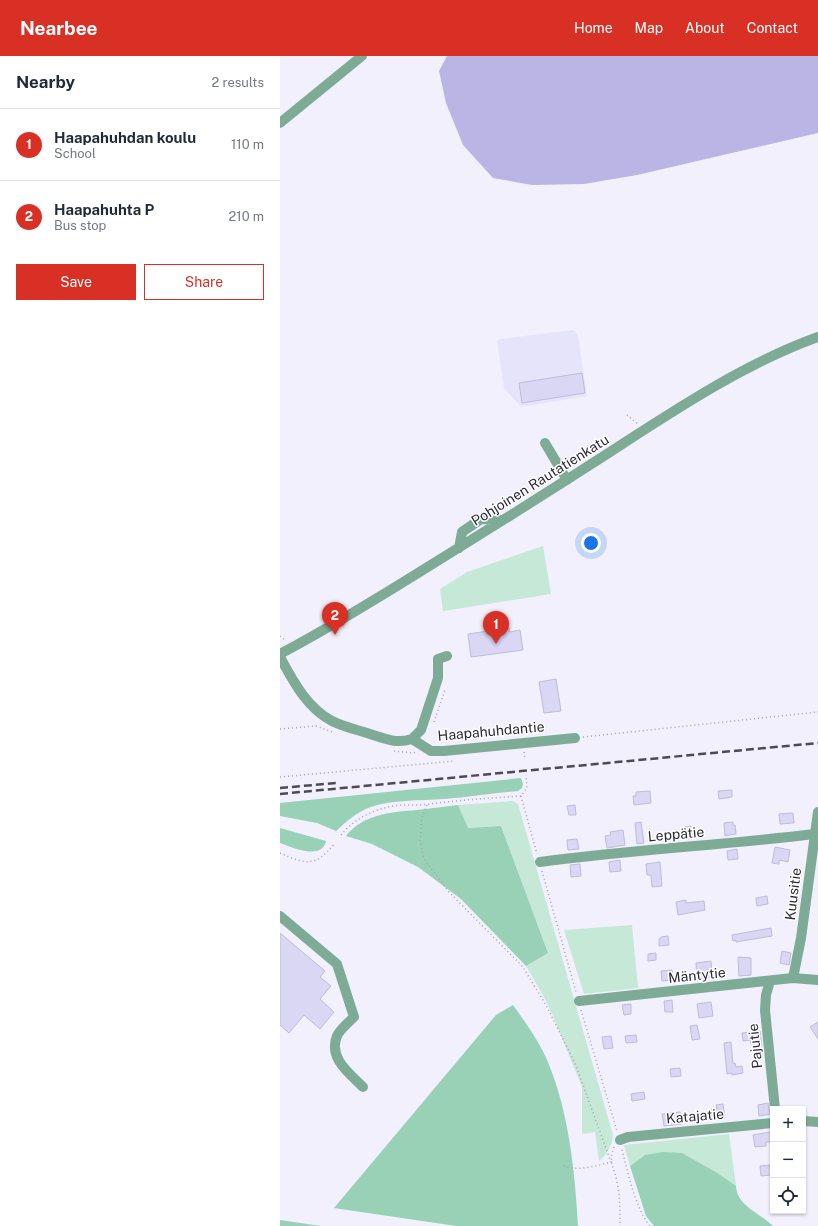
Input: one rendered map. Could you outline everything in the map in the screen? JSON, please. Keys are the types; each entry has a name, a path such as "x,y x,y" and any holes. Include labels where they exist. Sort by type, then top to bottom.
{"street":[{"path":"280,123 362,56"},
{"name":"Pohjoinen Rautatienkatu","path":"280,654 307,640 366,605 504,520 644,430 724,382 777,354 818,337"},
{"path":"545,443 567,480"},
{"path":"280,657 297,688 324,716 341,725 397,742 412,739 421,730 438,678 438,659 447,656"},
{"name":"Haapahuhdantie","path":"412,739 430,751 444,751 574,738"},
{"name":"Kuusitie","path":"793,978 807,899 818,812"},
{"name":"Leppätie","path":"540,862 584,856 748,842 815,834"},
{"path":"280,916 336,964 354,1017 338,1035 335,1050 340,1063 363,1087"},
{"name":"Mäntytie","path":"579,1001 793,978 818,980"},
{"name":"Pajutie","path":"770,981 766,995 765,1010 775,1106"},
{"path":"806,1121 818,1122"},
{"name":"Katajatie","path":"620,1140 628,1137 770,1123"}],"path":[{"path":"627,415 634,419 644,430"},
{"path":"574,738 818,712"},
{"path":"280,729 316,726 324,716"},
{"path":"280,777 455,761"},
{"path":"341,835 357,820 369,813 394,806 427,805 472,799 521,796 527,788 526,775"},
{"path":"521,796 637,1199 644,1219 650,1226"},
{"path":"427,805 422,818 420,840 424,859 448,891 523,967 547,1007 575,1063 617,1180 620,1206 620,1226"},
{"path":"280,853 298,861 310,862 322,857 334,844"},
{"path":"611,1162 611,1155 614,1146 620,1140"},
{"path":"562,1165 568,1168 584,1167 611,1162"}],"shaded area":[{"path":"447,56 818,56 818,133 637,175 584,184 532,185 493,178 463,145 446,103 439,71"},
{"path":"574,330 578,335 587,396 521,407 504,388 497,342 498,340"}],"green space":[{"path":"543,546 551,594 443,611 440,589 467,572"},
{"path":"521,778 523,784 522,788 518,791 377,805 359,812 336,831 317,823 280,816 280,803"},
{"path":"513,801 518,804 613,1135 609,1150 599,1161 595,1132 582,1134 582,1087 553,1016 526,966 548,953 501,826 467,828 458,805"},
{"path":"458,805 468,828 501,826 548,953 526,966 461,899 418,867 372,844 346,836 361,823 388,813"},
{"path":"280,828 326,841 323,847 319,850 306,851 298,849 280,843"},
{"path":"632,925 638,988 584,994 564,930"},
{"path":"513,1005 541,1047 555,1081 570,1143 578,1226 456,1226 334,1208 496,1015"},
{"path":"729,1134 736,1186 716,1172 682,1153 645,1155 630,1166 624,1145"},
{"path":"663,1152 682,1153 716,1172 736,1186 740,1199 750,1209 773,1226 654,1226 646,1216 630,1166 645,1155"},
{"path":"280,1220 321,1226 280,1226"}],"building":[{"path":"582,373 585,393 522,403 519,383"},
{"path":"509,628 510,632 520,630 523,650 471,657 468,634"},
{"path":"556,679 561,711 544,713 539,682"},
{"path":"732,790 732,797 719,799 718,791"},
{"path":"650,791 651,803 634,805 633,796 636,796 636,792"},
{"path":"575,805 576,815 569,815 567,806"},
{"path":"793,813 794,823 780,824 779,814"},
{"path":"641,822 644,843 637,844 635,823"},
{"path":"733,822 733,825 735,825 736,834 725,836 724,823"},
{"path":"691,826 691,830 696,829 697,838 686,839 684,827"},
{"path":"623,830 625,845 607,848 605,836 611,835 610,832"},
{"path":"577,839 579,849 568,850 567,840"},
{"path":"775,847 790,850 788,862 779,860 779,864 772,863"},
{"path":"737,849 738,859 728,860 727,851"},
{"path":"620,860 621,871 610,872 609,862"},
{"path":"660,862 662,886 652,887 651,875 647,875 646,864"},
{"path":"580,864 581,876 571,877 570,865"},
{"path":"767,896 768,904 757,906 756,898"},
{"path":"686,900 686,903 704,901 705,910 678,915 676,902"},
{"path":"771,928 772,936 736,942 736,940 733,941 732,935"},
{"path":"280,933 325,971 320,977 331,986 320,999 334,1012 320,1029 304,1015 289,1033 280,1025"},
{"path":"668,936 669,945 659,946 659,939 661,937"},
{"path":"782,951 791,953 789,965 780,963"},
{"path":"656,953 656,960 648,961 648,954"},
{"path":"738,957 751,958 751,975 739,976"},
{"path":"711,961 712,977 697,978 696,963"},
{"path":"672,970 673,980 662,981 661,971"},
{"path":"672,1000 673,1012 665,1012 664,1001"},
{"path":"711,1002 713,1016 699,1018 697,1004"},
{"path":"631,1004 631,1014 624,1015 622,1005"},
{"path":"818,1022 818,1039 810,1027"},
{"path":"697,1025 700,1039 692,1040 690,1026"},
{"path":"760,1031 762,1046 754,1047 754,1044 751,1044 750,1040 743,1041 742,1033"},
{"path":"636,1035 637,1042 626,1043 625,1036"},
{"path":"611,1036 613,1048 604,1049 602,1037"},
{"path":"731,1042 733,1064 735,1063 736,1067 742,1066 743,1073 732,1075 732,1073 727,1074 724,1043"},
{"path":"680,1068 681,1076 671,1077 670,1069"},
{"path":"644,1092 645,1099 632,1101 631,1094"},
{"path":"768,1103 770,1114 759,1116 758,1105"},
{"path":"723,1104 725,1118 712,1120 711,1109 717,1109 716,1105"},
{"path":"680,1112 682,1124 664,1126 662,1114"},
{"path":"770,1132 770,1142 766,1142 766,1146 755,1147 753,1135"},
{"path":"770,1165 770,1175 761,1176 760,1166"}],"railway":[{"path":"280,794 818,743"},
{"path":"280,788 336,783"}],"place":[{"name":"Haapahuhta P","path":"335,635"},
{"name":"Haapahuhdan koulu","path":"496,644"}]}
